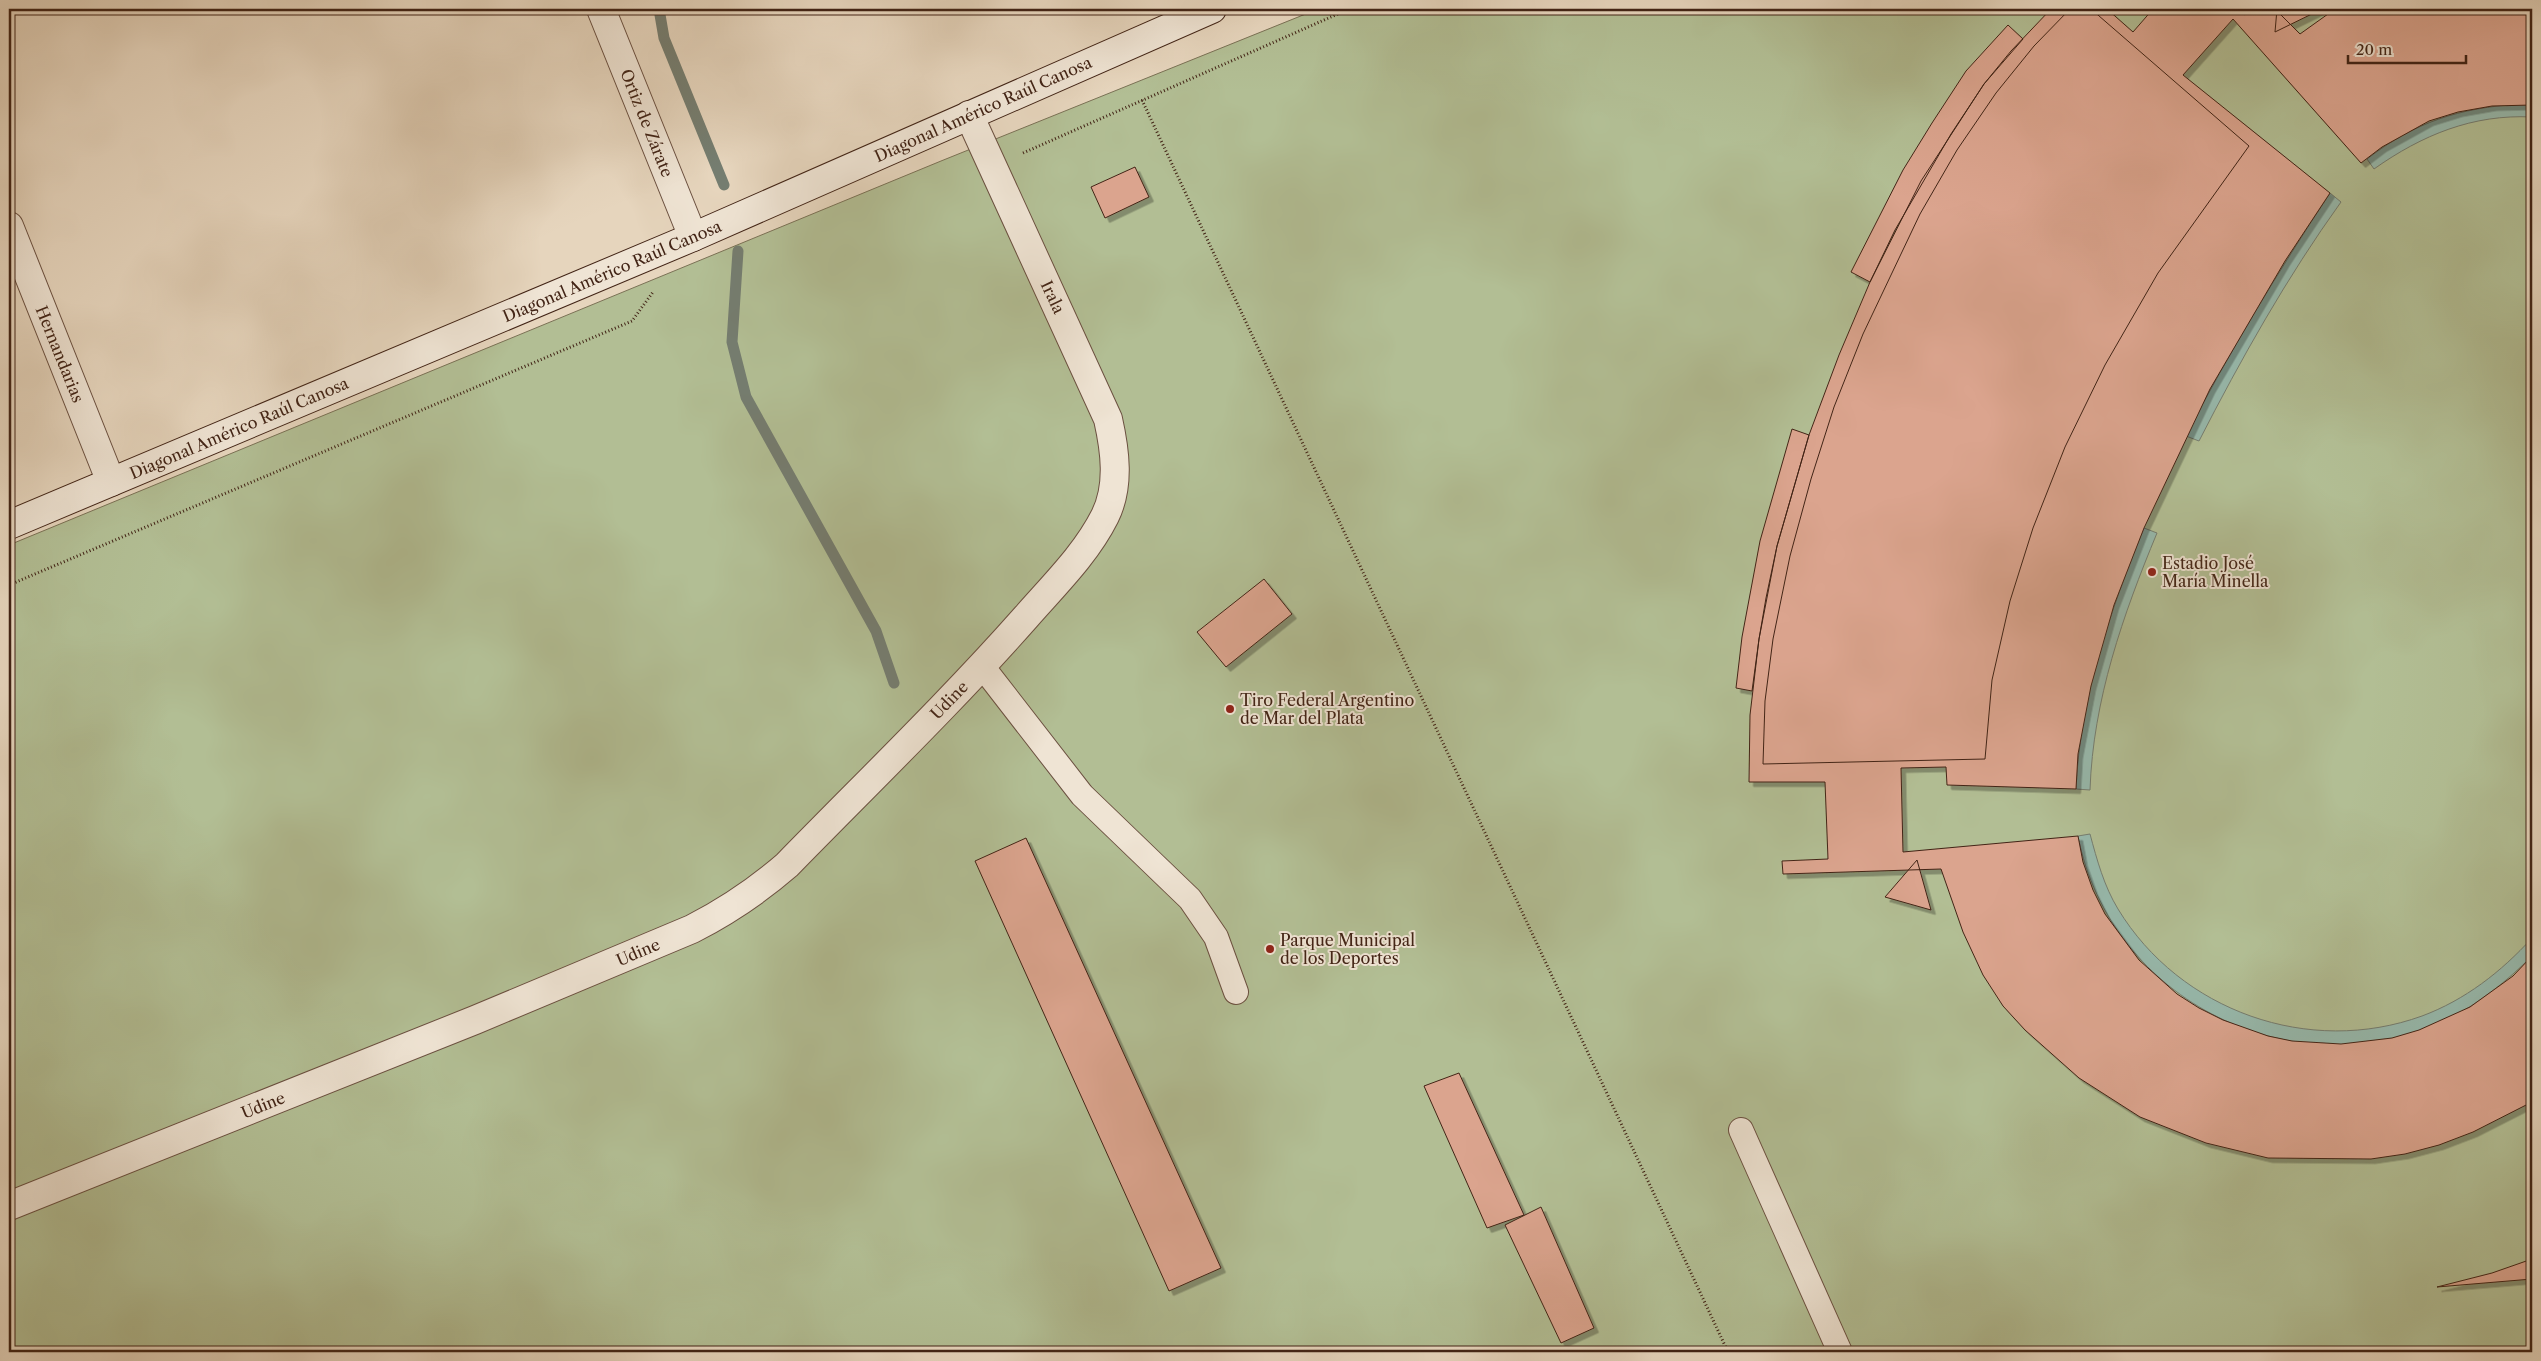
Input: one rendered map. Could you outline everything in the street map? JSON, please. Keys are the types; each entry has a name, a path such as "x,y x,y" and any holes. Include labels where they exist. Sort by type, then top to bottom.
{"street":[{"name":"Ortiz de Zárate","path":"601,9 702,233"},
{"name":"Diagonal Américo Raúl Canosa","path":"9,524 702,233 1212,9"},
{"name":"Irala","path":"969,115 1108,419 1115,449 1113,485"},
{"name":"Hernandarias","path":"9,226 111,482"},
{"name":"Udine","path":"9,1206 475,1020 692,929 727,911 756,891 787,865 982,666 1087,547 1106,514 1113,485"}],"lane":[{"path":"982,666 1082,795 1190,899 1216,937 1236,992"},
{"path":"1741,1130 1840,1352"}],"path":[{"path":"992,166 1349,9"},
{"path":"1142,100 1728,1352"},
{"path":"9,585 632,321 654,291"}],"shaded area":[{"name":"Parque Municipal de los Deportes","path":"1318,9 2532,9 2532,1352 9,1352 9,545 941,161"},
{"path":"2520,104 2532,105 2532,117 2489,119 2449,129 2411,146 2374,169 2367,159 2403,135 2439,119 2477,109"},
{"path":"2330,193 2341,202 2302,259 2266,319 2199,441 2186,436 2219,374 2255,313"},
{"path":"2144,528 2157,533 2133,595 2112,658 2097,723 2092,756 2090,790 2076,789 2079,755 2090,688 2109,623"},
{"path":"2090,834 2101,873 2113,900 2144,945 2176,975 2212,998 2251,1016 2293,1027 2336,1031 2379,1027 2422,1016 2453,1002 2482,984 2532,938 2532,956 2493,991 2460,1013 2390,1039 2331,1045 2273,1037 2218,1017 2169,986 2128,945 2097,894 2078,836"}],"building":[{"path":"2051,9 2107,9 2133,32 2153,9 2238,9 2245,15 2251,9 2275,9 2300,34 2335,9 2532,9 2532,105 2492,106 2458,112 2429,121 2382,147 2361,163 2233,19 2183,75 2330,193 2285,261 2210,389 2144,528 2114,605 2091,686 2078,754 2076,789 1947,785 1946,767 1901,768 1903,852 2078,836 2083,862 2093,890 2105,914 2139,960 2177,994 2199,1008 2223,1020 2268,1036 2292,1041 2341,1044 2392,1038 2419,1030 2470,1007 2513,976 2532,956 2532,1102 2473,1132 2439,1145 2405,1154 2371,1159 2268,1158 2206,1143 2140,1117 2079,1078 2025,1030 2003,1006 1983,975 1963,932 1941,869 1783,874 1782,861 1828,859 1825,782 1749,782 1750,715 1766,598 1777,546 1809,435 1839,355 1870,282 1921,181 1984,84 2011,51"},
{"path":"2070,9 2091,9 2249,146 2158,273 2105,365 2065,447 2033,528 2010,601 1992,680 1985,759 1763,764 1765,701 1773,639 1790,556 1811,479 1834,407 1863,334 1920,214 1957,150 1996,93 2034,46"},
{"path":"2277,9 2318,9 2320,10 2275,32"},
{"path":"2008,25 2023,39 1984,84 1951,134 1895,230 1870,282 1851,272 1903,170 1932,123 1966,71"},
{"path":"1135,167 1149,197 1105,218 1091,187"},
{"path":"1792,429 1809,435 1777,546 1759,639 1752,691 1736,688 1742,637 1760,541"},
{"path":"1264,579 1292,614 1226,667 1197,632"},
{"path":"1026,838 1221,1268 1169,1291 975,861"},
{"path":"1917,860 1931,910 1885,897"},
{"path":"1459,1073 1524,1215 1487,1228 1424,1086"},
{"path":"1541,1207 1594,1328 1561,1343 1505,1225"},
{"path":"2532,1259 2532,1279 2437,1287 2492,1273"}],"waterway":[{"path":"659,9 664,38 724,185"},
{"path":"738,251 732,342 746,397 876,631 894,683"}],"place":[{"name":"Estadio José María Minella","path":"2152,572"},
{"name":"Tiro Federal Argentino de Mar del Plata","path":"1230,709"},
{"name":"Parque Municipal de los Deportes","path":"1270,949"}]}
